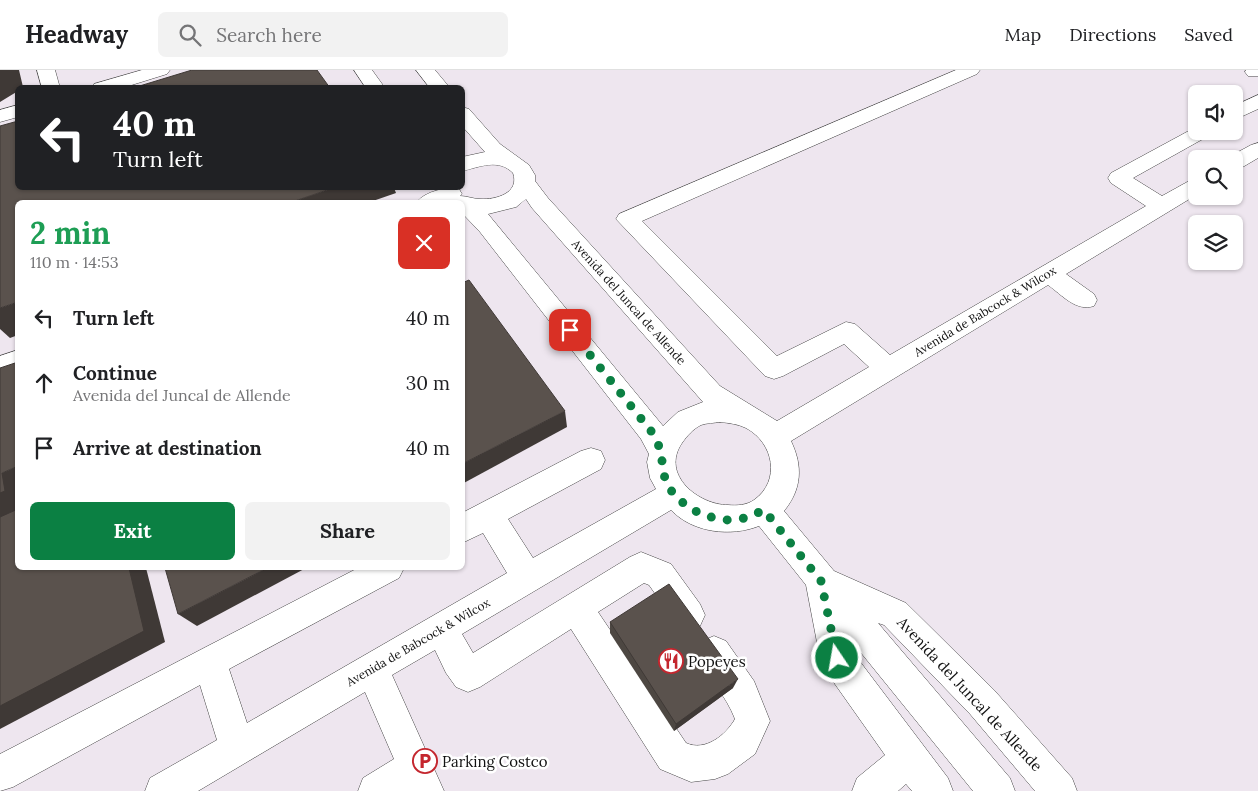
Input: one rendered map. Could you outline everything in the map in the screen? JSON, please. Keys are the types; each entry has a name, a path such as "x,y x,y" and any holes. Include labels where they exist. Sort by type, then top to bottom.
{"street":[{"path":"46,70 50,85"},
{"path":"110,85 162,70"},
{"path":"363,70 374,85"},
{"path":"425,70 438,85"},
{"path":"888,369 846,331 774,369 628,219 971,70"},
{"path":"1243,109 1258,101"},
{"path":"0,116 15,112"},
{"path":"465,116 493,148 509,161"},
{"path":"1162,206 1118,178 1188,139"},
{"path":"1243,158 1258,149"},
{"path":"465,164 484,158 497,158 509,161"},
{"name":"Avenida del Juncal de Allende","path":"509,161 518,166 524,173 525,181 540,203 711,394 741,414"},
{"path":"465,201 478,207 503,203 518,194 525,181"},
{"name":"Avenida de Babcock & Wilcox","path":"775,436 1188,191"},
{"path":"443,200 458,198"},
{"path":"465,205 488,227 651,431 662,452"},
{"path":"1049,273 1085,300"},
{"path":"0,366 15,361"},
{"path":"720,411 741,414 760,423 775,436 783,451 787,467 785,483 777,498 764,510 746,518 726,520 706,516 689,508 674,495 664,474 662,452 669,436 682,422 700,414 720,411"},
{"path":"465,527 590,460"},
{"name":"Avenida de Babcock & Wilcox","path":"163,791 674,495"},
{"name":"Avenida del Juncal de Allende","path":"764,510 997,791"},
{"path":"489,515 528,579"},
{"path":"442,628 458,661 468,675 576,607 641,567 660,574 742,693 753,721 742,741 714,761 691,764 673,756 576,607"},
{"path":"0,774 384,570"},
{"name":"Avenida del Juncal de Allende","path":"821,581 837,658 935,791"},
{"name":"Avenida del Juncal de Allende","path":"821,581 895,614 982,702 1059,791"},
{"path":"210,661 237,748"},
{"path":"372,669 420,779 376,791"},
{"path":"870,791 909,758"}],"shaded area":[{"path":"0,70 1258,70 1258,791 0,791"}],"building":[{"path":"192,70 317,70 328,85 143,85"},
{"path":"15,122 15,190 327,190 298,200 15,200 15,303 0,308 0,126"},
{"path":"469,280 565,411 465,462 465,282"},
{"path":"15,363 15,467 2,473 5,491 0,493 0,368"},
{"path":"15,510 15,570 129,570 144,631 0,706 0,517"},
{"path":"166,570 263,570 178,614"},
{"name":"Popeyes","path":"669,584 738,679 676,724 610,622"}],"place":[{"name":"Popeyes","path":"671,661"},
{"name":"Parking Costco","path":"425,761"}],"route":[{"path":"570,330 651,431 662,452 662,467 666,482 674,495 689,508 706,516 726,520 746,518 764,510 776,523 821,581 837,658"}]}
